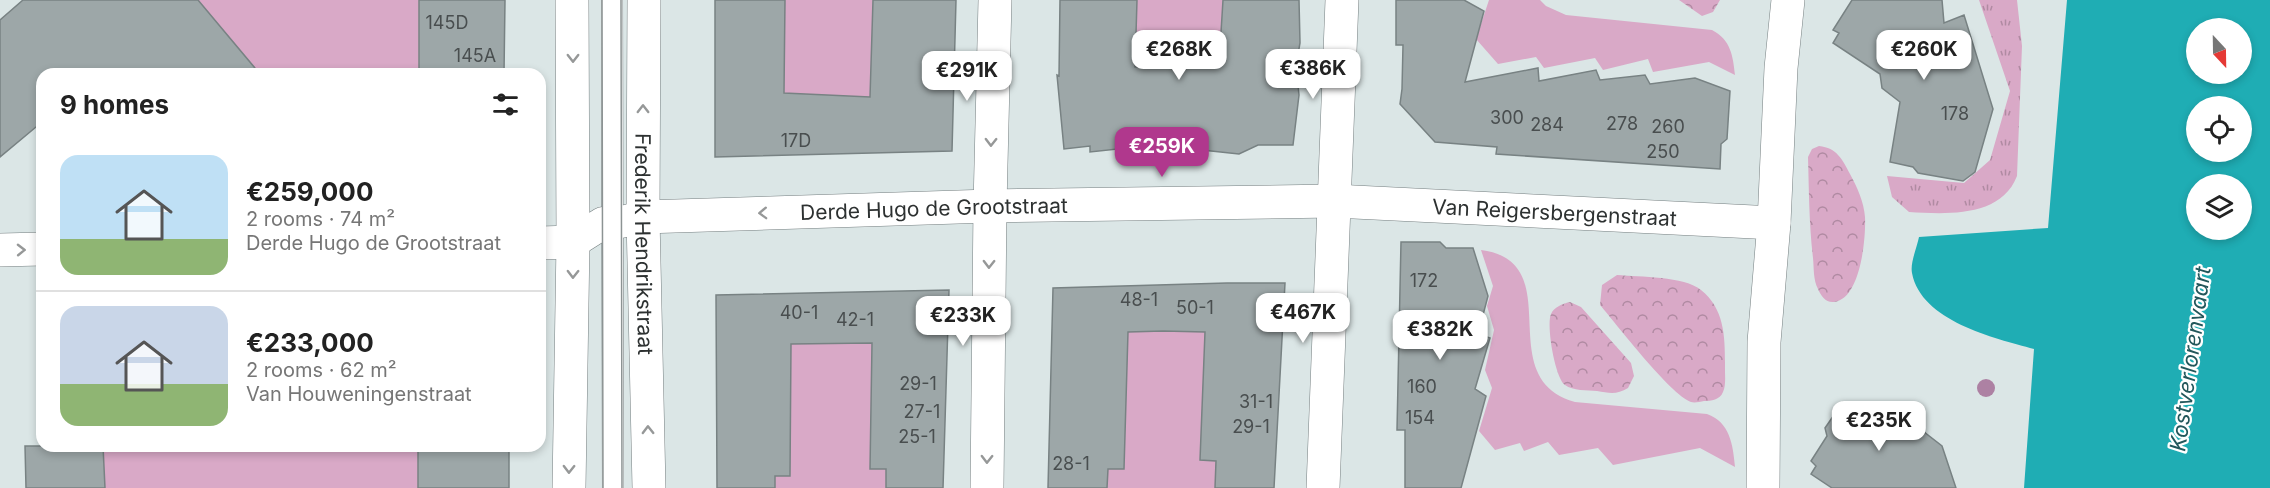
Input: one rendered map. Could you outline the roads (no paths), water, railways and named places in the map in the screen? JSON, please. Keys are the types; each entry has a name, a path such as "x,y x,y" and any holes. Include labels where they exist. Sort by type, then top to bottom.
{"street":[{"path":"569,488 573,242 573,0"},
{"name":"Frederik Hendrikstraat","path":"644,0 628,220 649,488"},
{"path":"987,488 995,0"},
{"path":"1323,488 1342,0"},
{"path":"1763,488 1764,342 1774,223 1781,68 1788,0"},
{"name":"Derde Hugo de Grootstraat","path":"573,242 603,223 628,220 990,206 1334,201"},
{"name":"Van Reigersbergenstraat","path":"1334,201 1774,223"},
{"path":"546,243 573,242"},
{"path":"0,250 36,249"}],"lane":[{"name":"Frederik Hendrikstraat","path":"612,0 628,220 613,488"}],"water":[{"name":"Kostverlorenvaart","path":"2067,0 2270,0 2270,488 2024,488 2034,349 1961,325 1929,304 1918,290 1912,273 1919,237 2048,228"}],"tram line":[{"path":"602,0 603,488"},
{"path":"621,0 622,488"}]}
